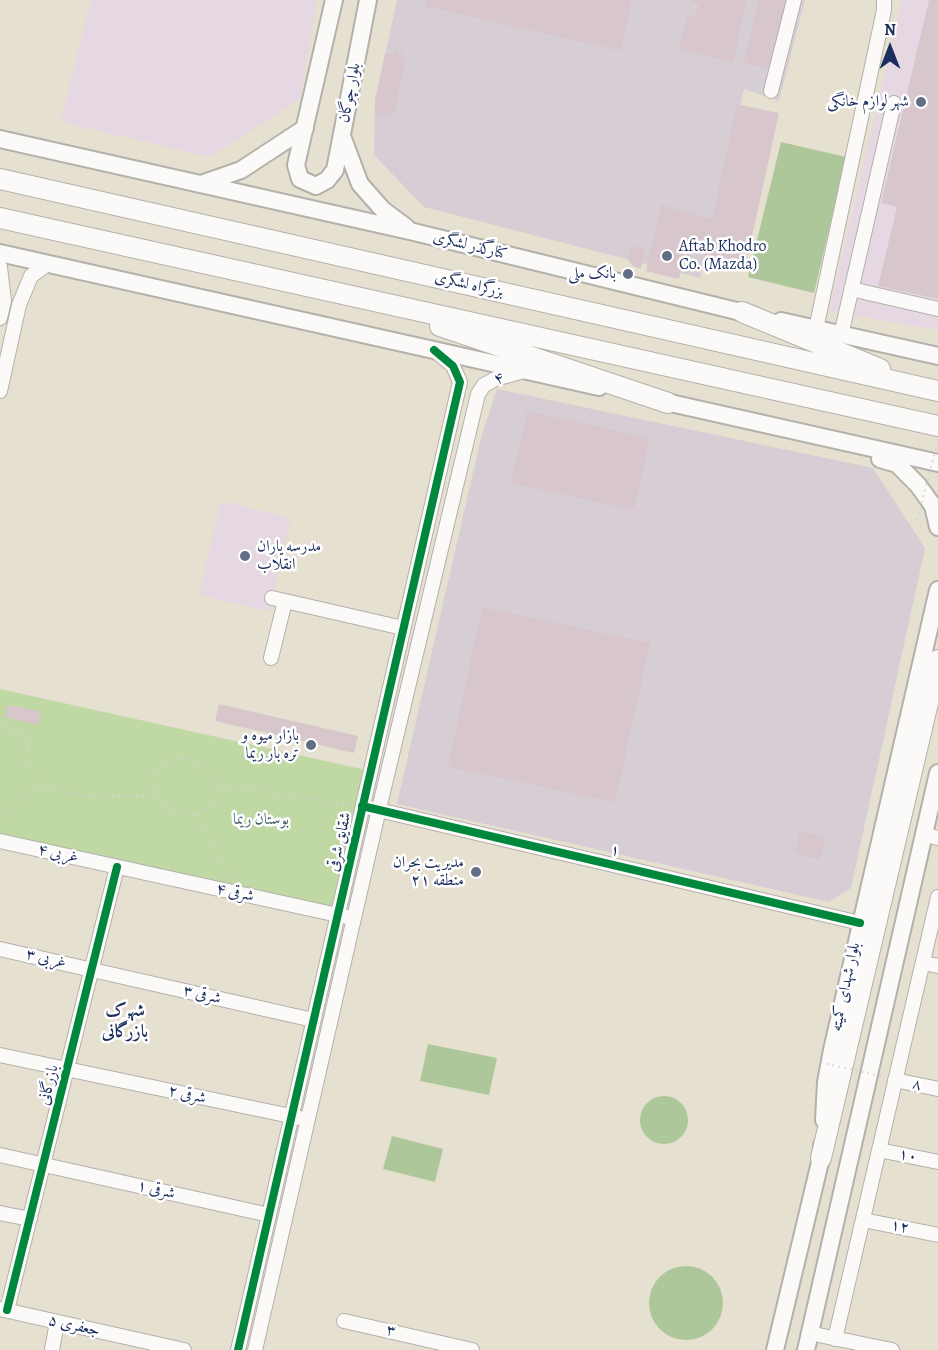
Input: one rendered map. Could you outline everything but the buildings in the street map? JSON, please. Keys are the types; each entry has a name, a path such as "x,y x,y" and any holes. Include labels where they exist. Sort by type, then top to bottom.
{"highway":[{"name":"بزرگراه لشگری","path":"0,179 934,391"},
{"path":"0,218 938,426"},
{"path":"335,292 668,403"},
{"path":"742,312 934,391"},
{"path":"821,1158 938,660"}],"main road":[{"path":"334,0 296,165 300,179 315,186 327,180 335,170 342,135"},
{"name":"بلوار چوگان","path":"368,0 342,135 360,184 383,210 414,232"},
{"path":"201,184 242,170 305,128"},
{"name":"کنارگذر لشگری","path":"0,139 414,232 742,312 938,356"},
{"path":"0,253 938,463"},
{"path":"802,434 897,464 918,485 933,506 938,527"},
{"name":"بلوار شهدای کمیته","path":"774,1350 821,1158 826,1082 860,923 938,590"},
{"path":"807,1342 932,837 938,773"}],"street":[{"path":"771,91 794,0"},
{"path":"816,329 884,10 884,0"},
{"path":"841,335 894,104"},
{"path":"0,391 20,305 31,276 46,265"},
{"path":"0,267 4,301 0,318"},
{"path":"851,289 938,309"},
{"path":"4,301 20,305"},
{"name":"شقایق شرقی","path":"238,1350 460,382 453,366 434,350"},
{"name":"۴","path":"478,394 489,382 524,371"},
{"name":"شقایق شرقی","path":"255,1350 379,809 478,394"},
{"path":"271,658 278,599 404,628"},
{"name":"۱","path":"362,806 860,923"},
{"name":"۴ غربی","path":"0,841 117,867"},
{"name":"۴ شرقی","path":"117,867 354,919"},
{"name":"بازرگانی","path":"4,1310 30,1219 117,867"},
{"path":"835,1339 879,1150 890,1078 938,897"},
{"name":"۳ غربی","path":"0,949 91,970"},
{"path":"922,963 938,966"},
{"name":"۳ شرقی","path":"91,970 313,1020"},
{"name":"۲ شرقی","path":"0,1055 308,1119"},
{"name":"۸","path":"890,1078 938,1089"},
{"name":"۱۰","path":"879,1150 938,1162"},
{"name":"۱ شرقی","path":"0,1155 269,1215"},
{"path":"0,1213 30,1219"},
{"name":"۱۲","path":"863,1220 938,1235"},
{"name":"جعفری ۵","path":"4,1310 145,1346 184,1350"},
{"name":"۳","path":"344,1321 472,1350"},
{"path":"52,1350 57,1322"},
{"path":"807,1342 835,1339 892,1350"}],"path":[{"path":"917,520 938,441"},
{"path":"0,722 26,738 35,786"},
{"path":"154,796 153,778 161,762 176,758 198,760 219,785 362,806"},
{"path":"35,786 90,796 154,796 176,813 197,814 211,805 219,785"},
{"path":"0,818 35,786"},
{"path":"197,814 242,894"},
{"path":"815,1060 890,1078"}],"shaded area":[{"path":"91,0 317,0 300,99 210,157 61,122"},
{"path":"397,0 805,0 779,101 744,89 700,278 424,207 374,155 375,100"},
{"path":"902,0 938,0 938,330 829,311"},
{"path":"497,389 873,468 925,548 851,888 829,902 397,804 481,438"},
{"name":"مدرسه یاران انقلاب","path":"221,501 291,518 269,611 199,595"}],"green space":[{"path":"781,142 846,157 814,293 748,277"},
{"name":"بوستان ریما","path":"0,689 366,770 332,910 0,835"},
{"path":"428,1044 497,1058 489,1095 420,1081"},
{"path":"664,1096 681,1103 688,1120 681,1137 664,1144 647,1137 640,1120 647,1103"},
{"path":"392,1136 443,1149 435,1182 383,1169"},
{"path":"686,1266 707,1272 717,1282 723,1303 717,1324 707,1334 686,1340 665,1334 655,1324 649,1303 655,1282 665,1272"}],"cycle path":[{"path":"238,1350 460,382 453,366 434,350"},
{"path":"362,806 860,923"},
{"path":"7,1310 117,867"}],"place":[{"name":"شهر لوازم خانگی","path":"921,102"},
{"name":"Aftab Khodro Co. (Mazda)","path":"667,256"},
{"name":"بانک ملی","path":"628,274"},
{"name":"مدرسه یاران انقلاب","path":"245,556"},
{"name":"بازار میوه و تره بار ریما","path":"311,745"},
{"name":"مدیریت بحران منطقه ۲۱","path":"476,872"}],"district":[{"name":"شهرک بازرگانی","path":"125,1022"}]}
